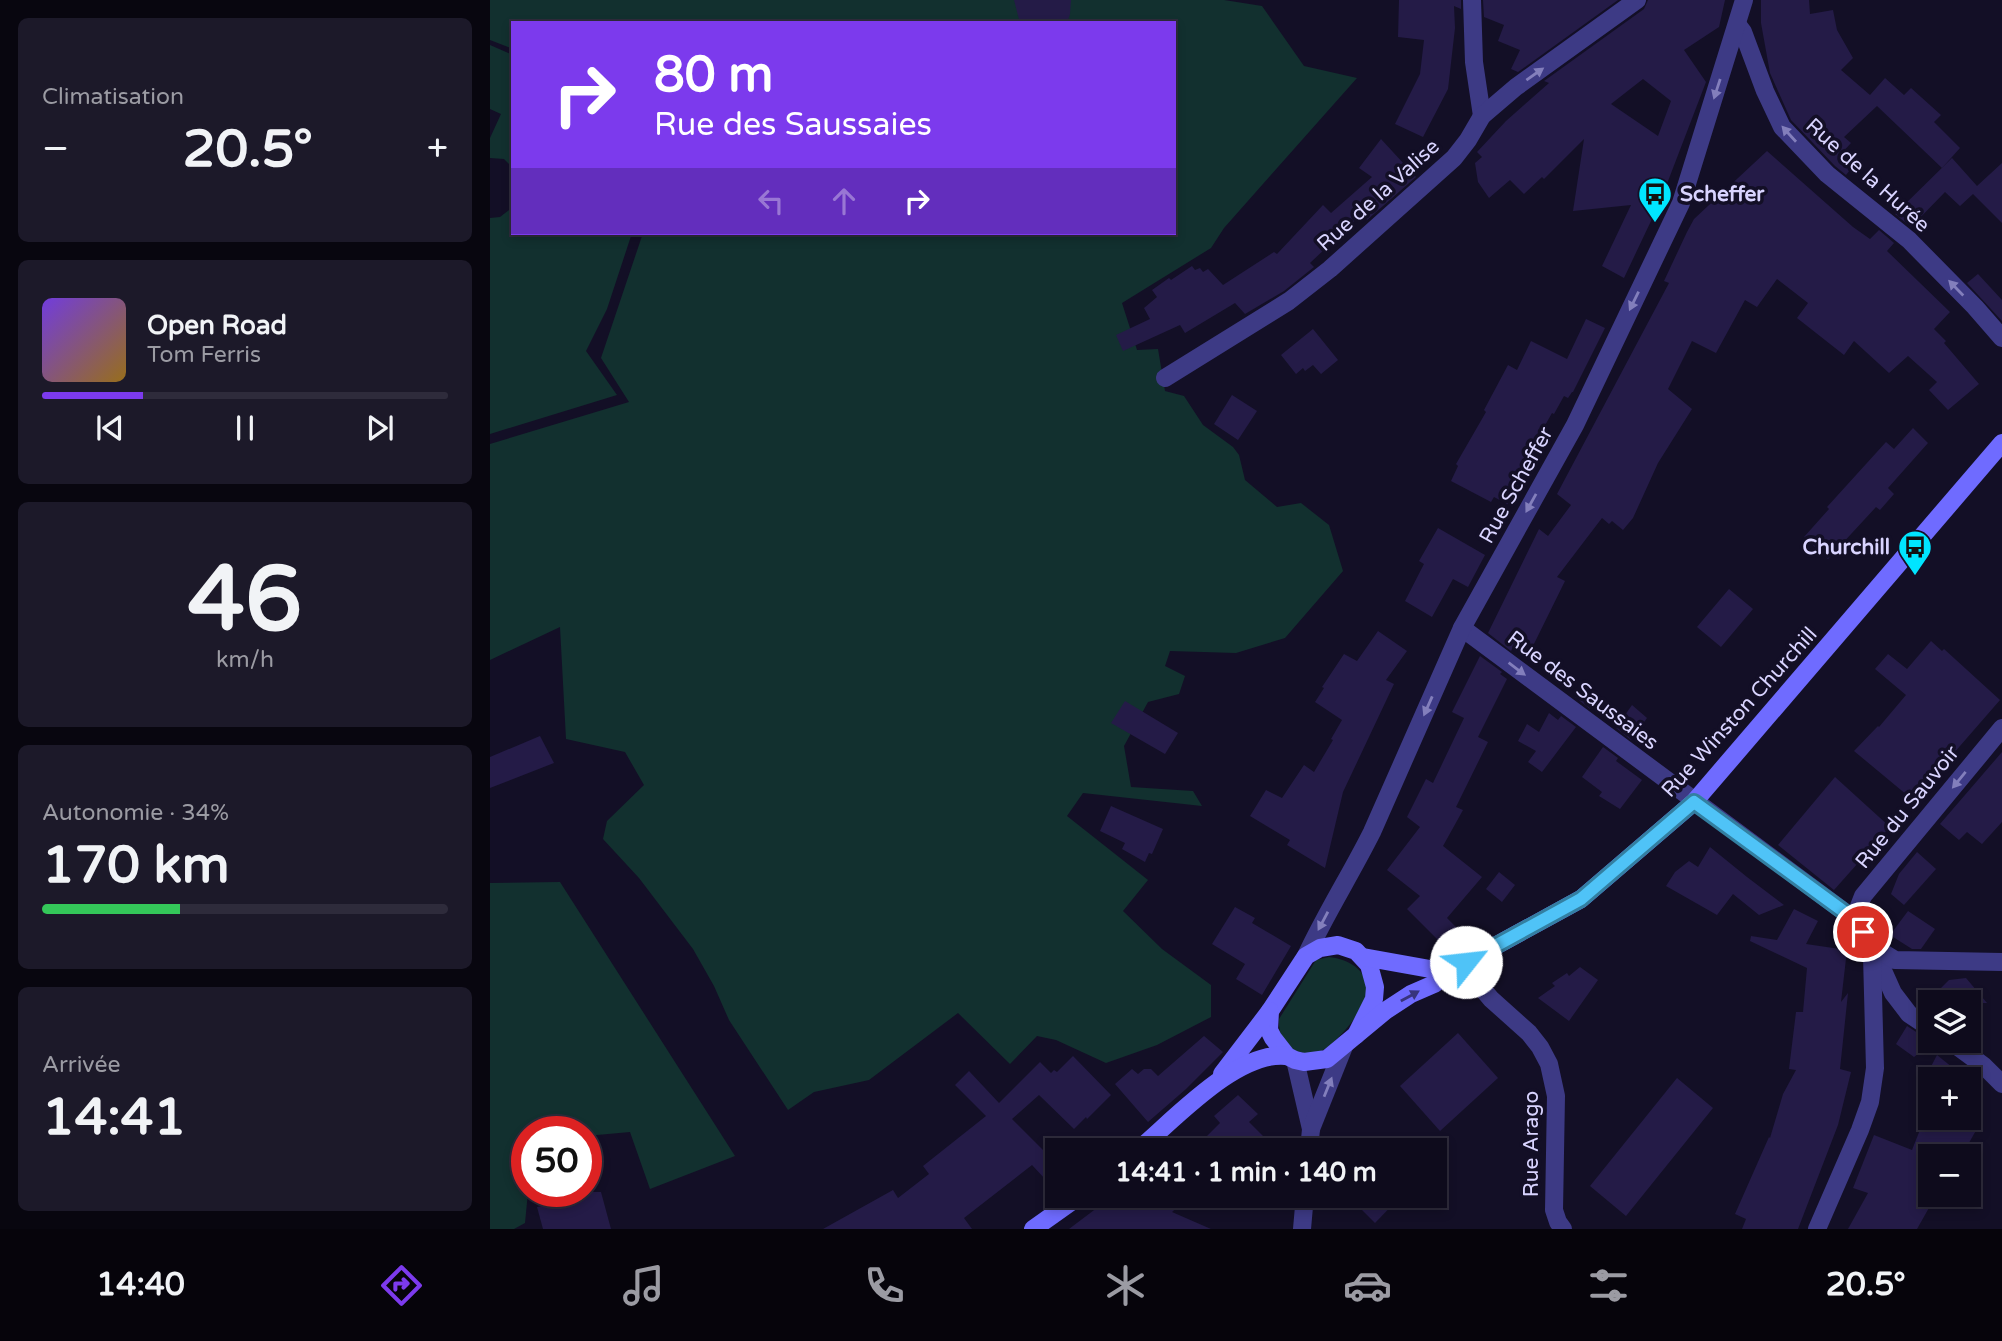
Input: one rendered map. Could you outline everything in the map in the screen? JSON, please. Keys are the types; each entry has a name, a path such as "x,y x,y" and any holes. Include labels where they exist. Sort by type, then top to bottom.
{"main road":[{"name":"Rue Winston Churchill","path":"1351,1040 1385,1011 1412,994 1581,899 1694,802 2002,443"},
{"path":"1152,1138 1216,1083 1248,1063 1270,1056 1316,1062 1327,1059 1351,1040 1374,999 1372,974 1363,957 1348,947 1338,945 1320,948 1306,956 1216,1083"},
{"name":"Rue Winston Churchill","path":"1363,957 1430,969 1466,962"},
{"path":"1270,1010 1269,1030 1291,1058"},
{"path":"1033,1229 1063,1208"}],"street":[{"path":"1472,0 1474,62 1482,116"},
{"name":"Rue de la Valise","path":"1165,378 1289,301 1330,269 1454,158 1482,116 1516,87 1637,0"},
{"name":"Rue Scheffer","path":"1306,956 1372,832 1462,628 1574,425 1681,202 1744,0"},
{"name":"Rue de la Hurée","path":"1737,24 1744,32 1765,91 1782,127 1827,174 1909,240 2002,338"},
{"name":"Rue des Saussaies","path":"1462,628 1854,919 1872,946 1893,993 1909,1014 1918,1020"},
{"name":"Rue du Sauvoir","path":"1854,919 1863,897 2002,728"},
{"path":"1872,946 1895,960 2002,962"},
{"path":"1817,1229 1870,1102 1875,1068 1872,946"},
{"name":"Rue Arago","path":"1466,962 1481,987 1529,1033 1549,1064 1556,1096 1554,1210 1563,1229"},
{"path":"1311,1129 1351,1040"},
{"path":"1966,1053 2002,1084"},
{"path":"1291,1058 1311,1129 1311,1138"},
{"path":"1302,1229 1304,1208"}],"green space":[{"path":"490,0 1224,0 1262,6 1304,66 1357,78 1224,228 1211,248 1122,303 1137,350 1158,349 1165,391 1184,396 1203,425 1233,447 1239,455 1245,480 1277,507 1301,503 1329,525 1343,571 1285,638 1236,653 1170,651 1165,666 1185,676 1179,694 1148,702 1124,746 1131,787 1193,791 1202,806 1083,793 1067,816 1148,880 1123,911 1162,949 1211,985 1211,1017 1157,1045 1106,1063 1056,1040 1037,1036 1010,1064 958,1013 869,1080 814,1092 788,1110 729,1020 693,949 639,878 603,839 607,821 644,785 625,752 566,739 560,627 490,660 490,444 629,402 601,358 642,235 1176,235 1176,21 511,21 511,48 490,40"},
{"path":"490,45 511,54 511,166 504,159 490,158 490,138 501,114 490,109"},
{"path":"511,209 511,235 631,235 607,309 586,351 617,395 490,434 490,218 500,217"},
{"path":"560,882 735,1156 650,1189 630,1132 602,1135 602,1116 511,1116 511,1207 527,1207 525,1223 514,1229 490,1229 490,883"},
{"path":"1329,957 1350,963 1361,972 1367,985 1365,1000 1349,1026 1334,1042 1321,1051 1297,1052 1283,1039 1279,1019 1316,960"}],"building":[{"path":"1014,0 1071,0 1068,21 1019,21"},
{"path":"1399,0 1461,0 1461,9 1454,6 1455,28 1448,89 1423,137 1395,124 1420,74 1424,40 1398,37"},
{"path":"1483,0 1618,0 1518,72 1511,69 1520,50 1498,41 1504,25 1484,17"},
{"path":"1648,0 1725,0 1719,27 1684,50 1706,82 1660,202 1624,278 1602,266 1631,205 1573,211 1584,139 1544,179 1542,177 1524,194 1510,180 1489,198 1478,182 1475,163 1482,157 1477,152 1506,121 1549,83 1544,81 1644,9","holes":["1643,79 1671,101 1658,136 1611,104"]},
{"path":"1761,0 1809,0 1810,14 1833,10 1837,30 1853,58 1841,70 1870,95 1885,78 1904,95 1911,88 1941,115 1934,122 1960,148 1942,168 1877,106 1844,137 1851,143 1841,154 1854,165 1846,175 1791,120 1770,73 1761,23"},
{"path":"1381,139 1416,177 1367,220 1362,214 1310,263 1314,267 1284,291 1245,314 1235,303 1185,333 1180,325 1123,351 1116,335 1150,319 1144,308 1157,297 1152,290 1192,266 1203,272 1208,269 1223,285 1274,252 1277,254 1323,205 1331,213 1372,177 1359,168"},
{"path":"1767,151 1853,227 1870,239 1879,230 1894,243 1887,251 1950,312 1934,329 1979,384 1948,410 1929,390 1937,382 1908,356 1889,373 1854,341 1844,355 1797,318 1808,303 1777,279 1757,307 1745,300 1716,353 1692,341 1668,389 1692,409 1658,463 1633,518 1623,530 1612,521 1609,524 1602,518 1557,577 1565,581 1530,652 1514,645 1511,651 1488,633 1539,529 1548,536 1571,505 1557,494 1669,283 1664,281 1687,232 1694,219"},
{"path":"1952,158 1977,186 2002,163 2002,223 1973,194 1960,206 1945,192 1911,227 1895,214"},
{"path":"1978,274 2002,300 2002,321 1967,283"},
{"path":"1586,319 1605,328 1573,392 1568,398 1564,396 1554,414 1552,413 1514,480 1522,484 1511,506 1494,497 1491,502 1451,481 1458,466 1456,464 1486,412 1484,410 1508,365 1517,370 1531,341 1567,359"},
{"path":"1313,329 1338,360 1321,374 1313,365 1296,374 1281,355"},
{"path":"1232,395 1257,411 1238,440 1214,424"},
{"path":"1913,428 1928,443 1888,488 1894,494 1880,510 1876,507 1828,559 1804,537 1829,509 1827,507 1886,442 1894,449"},
{"path":"1438,528 1485,555 1468,587 1453,579 1432,617 1405,601 1424,564 1419,561"},
{"path":"1729,589 1753,609 1721,647 1697,627"},
{"path":"1378,631 1407,651 1386,680 1394,684 1343,792 1325,868 1287,845 1290,840 1250,816 1266,790 1282,798 1304,765 1314,772 1342,720 1315,702 1344,654 1357,661"},
{"path":"1931,641 1942,651 1944,649 2000,700 1913,800 1854,751 1906,695 1875,669 1888,654 1907,669"},
{"path":"1480,656 1507,679 1478,737 1488,742 1456,807 1463,810 1443,846 1482,877 1447,918 1462,933 1441,943 1407,909 1420,896 1387,870 1420,827 1407,817 1426,779 1433,783 1464,718 1452,712"},
{"path":"1585,684 1600,695 1590,709 1575,697"},
{"path":"1125,701 1178,733 1165,754 1111,723"},
{"path":"1632,705 1647,718 1631,740 1616,728"},
{"path":"1549,713 1558,720 1561,716 1576,727 1542,772 1528,762 1536,751 1518,741 1527,724 1539,732"},
{"path":"540,736 554,763 490,788 490,757"},
{"path":"1603,747 1618,758 1616,761 1642,780 1620,809 1599,796 1602,792 1582,777"},
{"path":"2002,752 2002,822 1982,844 1967,832 1959,840 1940,824"},
{"path":"1835,777 1890,827 1834,890 1778,845"},
{"path":"1111,806 1163,829 1152,854 1149,853 1145,862 1122,849 1125,843 1100,831"},
{"path":"1710,847 1784,905 1759,915 1733,894 1717,915 1666,886 1675,872 1689,861 1698,867"},
{"path":"1917,852 1936,869 1904,905 1891,894 1899,874"},
{"path":"1499,872 1515,885 1502,902 1486,889"},
{"path":"1235,907 1255,918 1252,923 1291,946 1262,995 1236,979 1245,964 1212,944"},
{"path":"1794,909 1818,921 1806,944 1847,950 1841,1002 1848,993 1840,1069 1851,1072 1838,1125 1798,1229 1742,1229 1746,1219 1735,1214 1770,1138 1783,1094 1796,1070 1789,1069 1796,1012 1803,1012 1807,968 1750,941 1751,936 1777,940"},
{"path":"1908,911 1935,929 1921,949 1912,949 1890,935"},
{"path":"1580,967 1598,980 1569,1021 1538,998 1555,986 1552,983 1567,973 1569,976"},
{"path":"1966,978 1976,990 1939,990 1949,980"},
{"path":"1907,1026 1918,1033 1919,1053 1914,1057 1896,1044"},
{"path":"1458,1033 1498,1078 1440,1131 1400,1086"},
{"path":"1204,1036 1223,1052 1148,1122 1115,1084 1132,1069 1138,1074 1144,1069 1151,1069 1158,1076"},
{"path":"1937,1055 1952,1067 1931,1067"},
{"path":"1073,1056 1111,1095 1074,1129 1039,1095 1012,1119 1045,1152 1045,1179 1032,1165 964,1218 972,1229 823,1229 893,1190 898,1198 929,1174 923,1166 986,1116 955,1085 969,1071 999,1103 1040,1062 1051,1073 1054,1070 1057,1072"},
{"path":"1677,1078 1713,1108 1626,1216 1590,1186"},
{"path":"1238,1095 1258,1114 1249,1122 1265,1138 1205,1138 1220,1123 1214,1116"},
{"path":"1920,1130 1976,1130 1968,1144 1918,1144 1918,1207 1929,1207 1917,1229 1848,1229 1868,1193 1853,1188 1874,1135 1912,1150"},
{"path":"602,1196 611,1229 543,1229 537,1207 602,1207"},
{"path":"1097,1208 1176,1208 1172,1212 1211,1229 1069,1229"},
{"path":"1360,1208 1389,1208 1375,1223"}],"place":[{"name":"Scheffer","path":"1655,224"},
{"name":"Churchill","path":"1915,577"}],"route":[{"path":"1466,962 1581,899 1694,802 1854,919 1863,932"}]}
